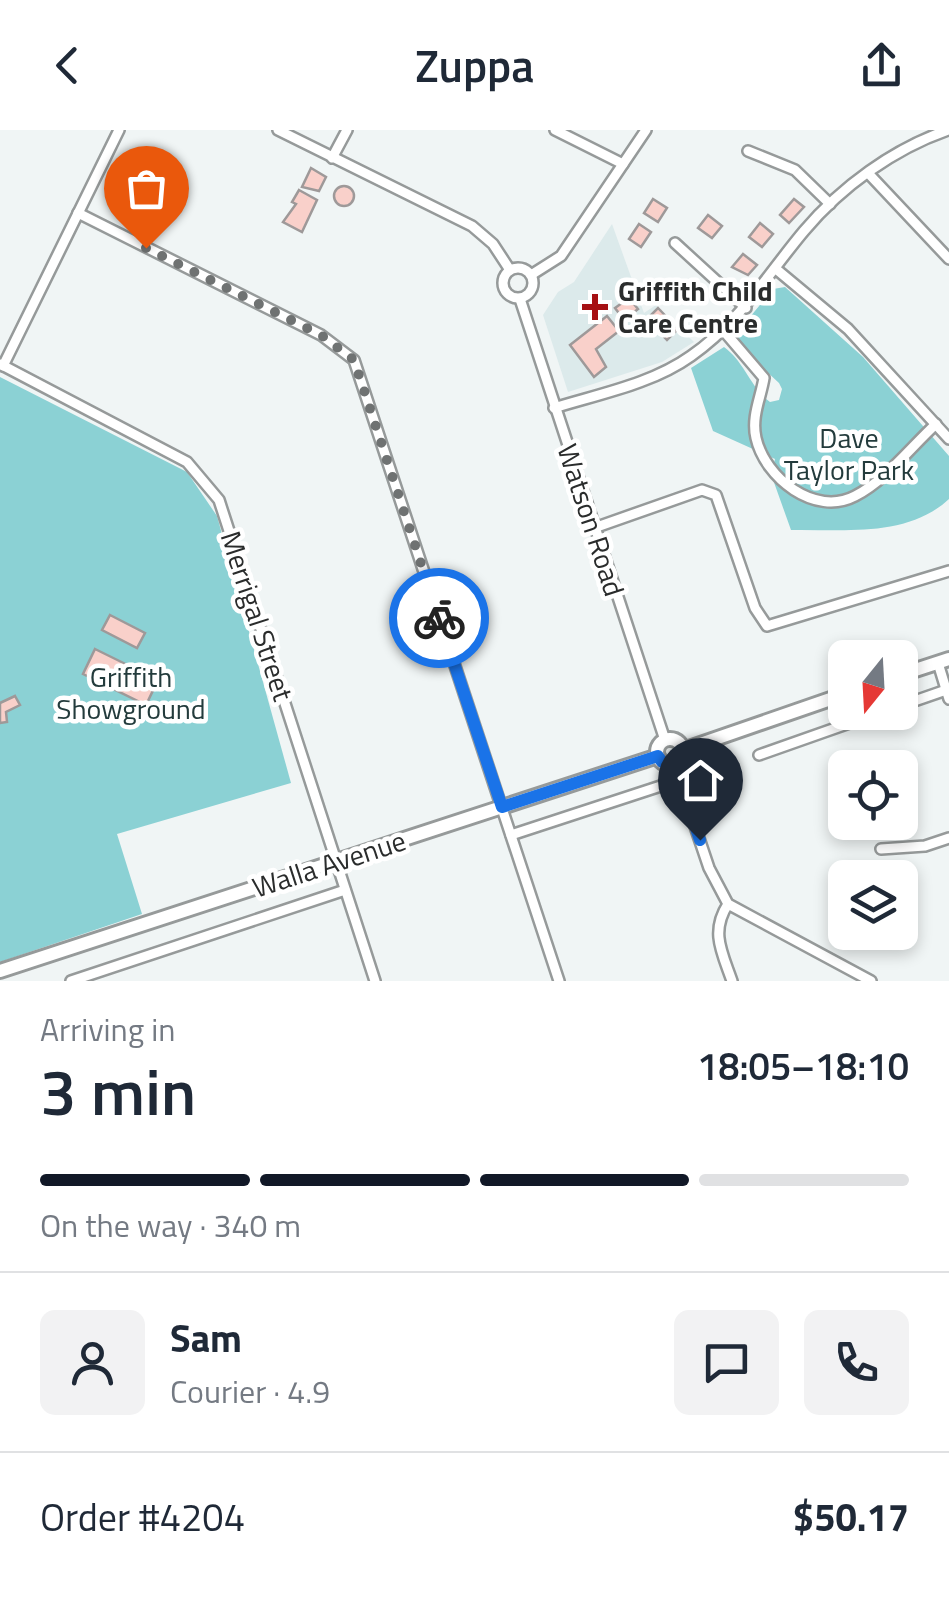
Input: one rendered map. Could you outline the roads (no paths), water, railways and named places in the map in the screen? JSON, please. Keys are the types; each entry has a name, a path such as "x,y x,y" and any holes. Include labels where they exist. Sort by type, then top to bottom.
{"street":[{"path":"1,365 119,130"},
{"path":"278,130 472,226 493,244 510,270"},
{"path":"332,158 347,130"},
{"path":"555,130 623,164"},
{"path":"531,274 561,256 646,130"},
{"path":"554,408 666,371 723,330 746,308 830,204 868,173 944,130"},
{"path":"748,151 795,170 830,204"},
{"path":"868,173 949,259"},
{"path":"78,213 321,335 354,360 559,981"},
{"path":"675,243 746,308"},
{"path":"776,269 848,329 949,439"},
{"path":"510,270 531,274"},
{"path":"510,270 503,284 512,298 520,299 532,290 531,274"},
{"name":"Watson Road","path":"520,299 665,740"},
{"path":"723,330 764,378 754,432 760,451 805,498 830,504 855,496 936,424"},
{"name":"Merrigal Street","path":"1,365 187,462 206,479 219,500 375,981"},
{"path":"594,528 702,490 716,496 755,608 767,626 949,572"},
{"path":"918,670 943,661 948,692 918,701"},
{"path":"674,764 683,750 828,700"},
{"path":"759,755 829,730"},
{"path":"674,764 662,762 659,744 676,740 683,750"},
{"name":"Walla Avenue","path":"0,971 658,756"},
{"path":"674,764 709,868 728,904 871,981"},
{"path":"512,835 680,780"},
{"path":"881,849 925,846 949,838"},
{"name":"Walla Avenue","path":"71,981 346,890"},
{"path":"728,904 717,921 716,938 732,981"}],"place":[{"name":"Griffith Child Care Centre","path":"595,307"}],"park label":[{"name":"Dave Taylor Park","path":"849,454"},
{"name":"Griffith Showground","path":"131,693"}]}
